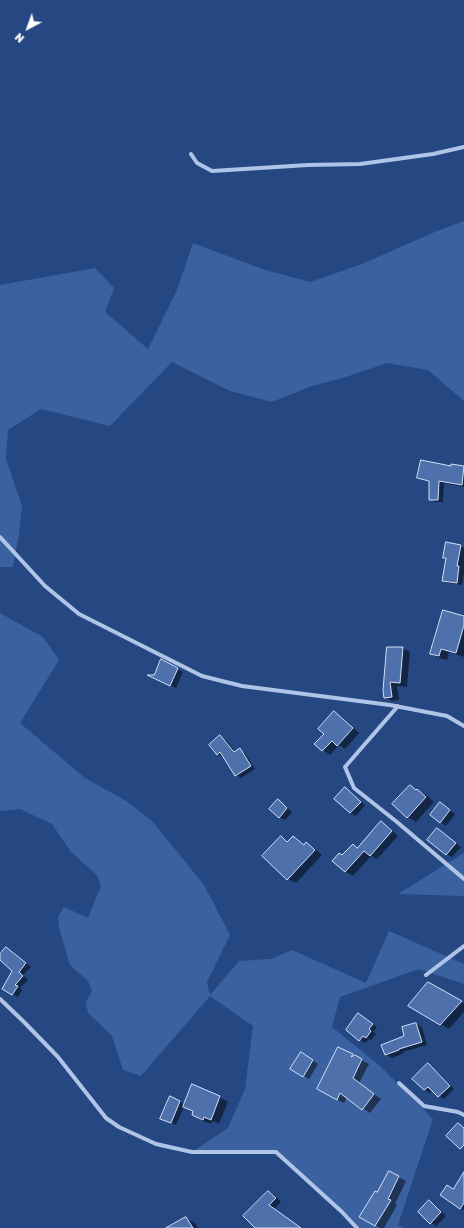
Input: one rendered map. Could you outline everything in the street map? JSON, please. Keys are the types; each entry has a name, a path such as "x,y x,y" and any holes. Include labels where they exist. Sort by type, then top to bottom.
{"street":[{"path":"191,154 197,163 212,171 308,165 360,164 433,154 464,147"},
{"path":"0,537 45,586 79,614 202,676 242,686 398,706 447,716 464,726"},
{"path":"398,706 345,767 354,788 397,822 464,879"},
{"path":"426,975 464,946"},
{"path":"0,999 58,1057 106,1118 119,1127 156,1144 192,1152 276,1152 342,1212 357,1228"},
{"path":"398,1083 424,1106 458,1112 464,1115"}],"shaded area":[{"path":"464,221 464,401 428,370 387,363 346,377 312,386 272,402 230,391 172,362 110,426 41,409 8,430 6,459 22,506 13,567 0,567 0,285 95,268 114,288 105,312 148,349 177,290 193,243 262,269 310,282 362,264 437,231"},
{"path":"0,613 43,637 59,660 20,723 85,778 128,802 153,822 204,885 230,935 207,982 210,995 239,961 271,959 292,950 366,983 389,931 464,964 464,984 419,969 340,997 332,1027 380,1066 433,1119 398,1225 404,1228 357,1228 276,1152 192,1152 228,1128 245,1089 253,1026 210,996 141,1076 123,1070 112,1036 88,1013 86,1002 92,991 88,981 70,965 59,928 58,917 64,907 88,918 101,886 97,875 71,852 52,824 20,809 0,811"},
{"path":"464,853 464,896 398,894"}],"building":[{"path":"421,460 451,466 451,464 464,466 462,485 439,481 438,500 429,500 429,481 417,478"},
{"path":"446,542 461,545 457,566 459,566 457,583 442,581 446,558 443,558"},
{"path":"443,610 464,616 464,625 456,653 441,649 439,656 430,654"},
{"path":"387,647 403,647 400,683 390,682 392,697 384,698 383,691"},
{"path":"161,659 178,668 170,686 147,675 154,675"},
{"path":"334,711 353,728 337,746 332,741 322,751 314,744 324,734 318,729"},
{"path":"220,735 234,752 240,748 251,766 235,776 220,752 217,755 209,745"},
{"path":"410,785 426,797 407,818 392,804"},
{"path":"345,787 361,802 350,813 334,799"},
{"path":"278,799 287,808 279,818 269,809"},
{"path":"440,802 450,810 440,823 430,815"},
{"path":"381,821 392,831 370,856 364,851 345,872 332,861 339,853 342,855 353,844 357,848"},
{"path":"437,828 456,843 446,855 427,840"},
{"path":"281,836 287,842 293,836 304,845 306,842 315,850 287,880 262,856"},
{"path":"6,947 26,963 19,972 23,976 15,985 18,986 12,995 2,989 12,971 0,960 0,954"},
{"path":"428,982 462,1001 440,1025 408,1006"},
{"path":"358,1013 373,1024 369,1029 371,1031 366,1038 363,1036 359,1041 346,1030"},
{"path":"416,1023 422,1042 385,1055 381,1045 404,1036 402,1027"},
{"path":"338,1047 353,1054 351,1057 355,1055 362,1059 353,1078 374,1094 362,1110 340,1093 337,1100 317,1089"},
{"path":"301,1052 313,1060 303,1077 290,1069"},
{"path":"428,1063 450,1086 438,1097 428,1087 424,1090 412,1079"},
{"path":"192,1084 220,1096 211,1120 204,1117 203,1120 192,1115 193,1111 183,1107"},
{"path":"170,1096 180,1101 171,1123 160,1119"},
{"path":"458,1123 464,1128 464,1145 460,1149 446,1136"},
{"path":"389,1171 399,1176 388,1199 391,1200 375,1226 359,1217 375,1191 377,1192"},
{"path":"464,1172 464,1203 460,1209 440,1195 447,1185 453,1189"},
{"path":"268,1191 276,1198 269,1205 301,1228 255,1228 243,1216"},
{"path":"429,1200 441,1212 430,1224 418,1212"},
{"path":"186,1217 193,1228 166,1228"}]}
